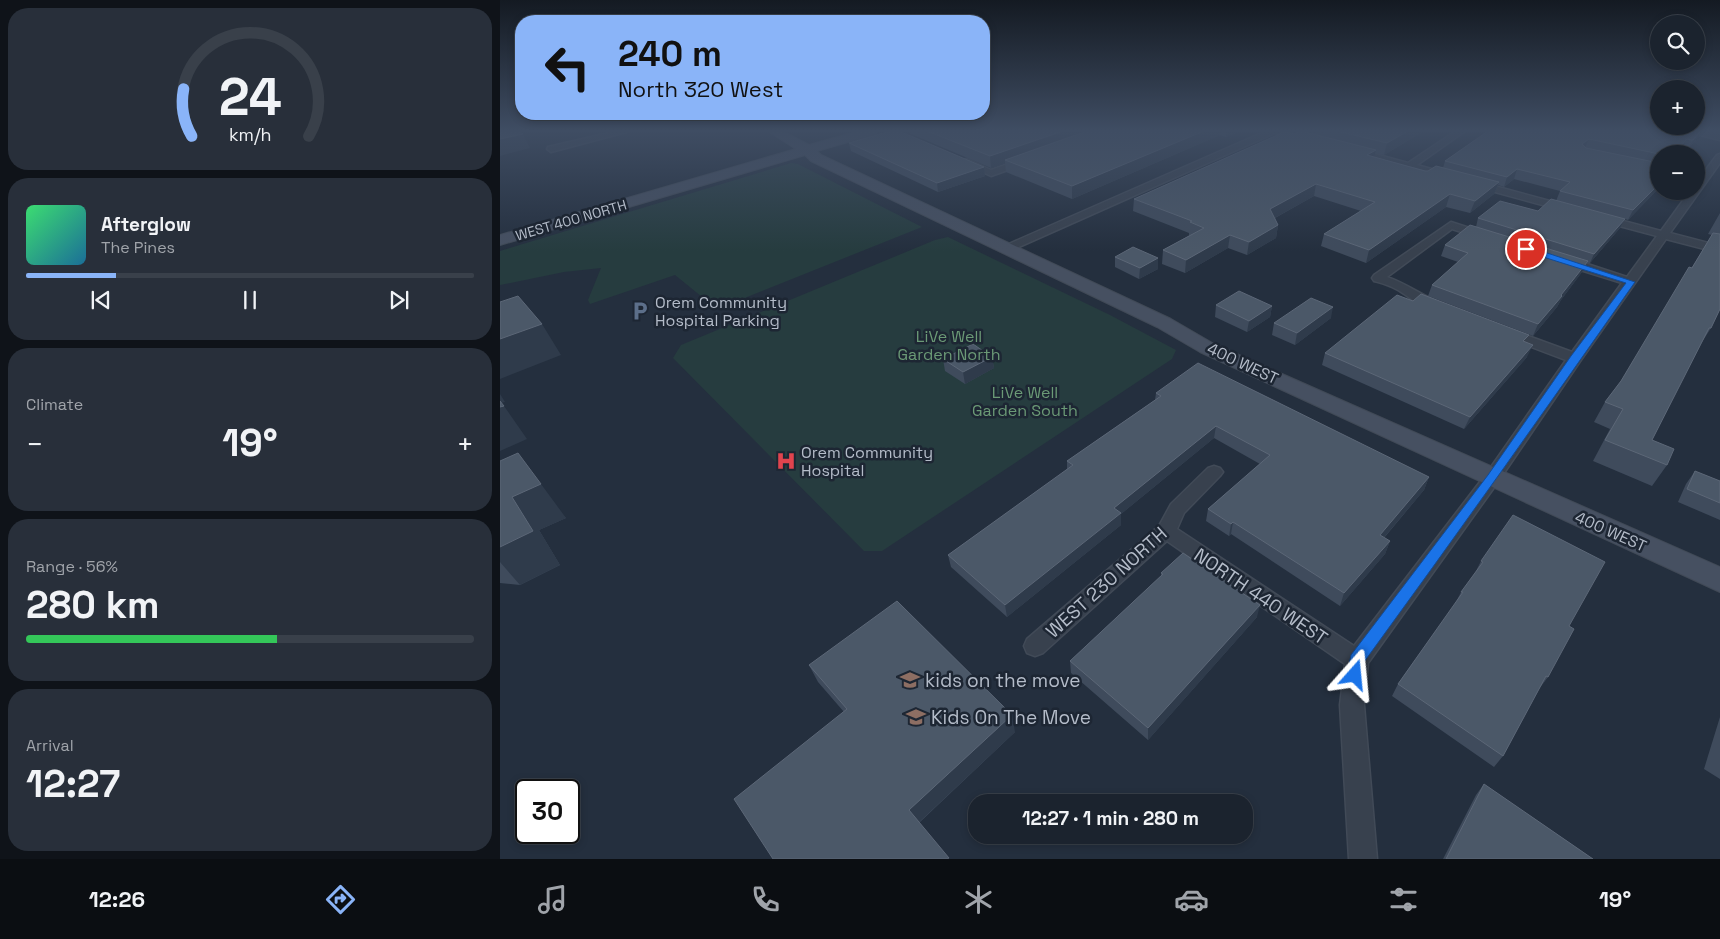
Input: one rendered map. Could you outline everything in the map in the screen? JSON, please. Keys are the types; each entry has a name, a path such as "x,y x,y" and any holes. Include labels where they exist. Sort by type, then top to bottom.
{"main road":[{"name":"WEST 400 NORTH","path":"500,240 736,171"},
{"name":"400 WEST","path":"843,171 1164,323 1207,348 1720,580"}],"street":[{"path":"1006,249 1182,171"},
{"path":"1428,171 1720,250"},
{"path":"1363,859 1352,705 1357,660 1492,478 1688,200"},
{"path":"1454,314 1427,304 1401,286 1378,278 1450,225 1498,240"},
{"path":"1555,258 1631,282"},
{"path":"1498,330 1575,358"},
{"name":"WEST 230 NORTH","path":"1035,646 1166,531 1177,509 1214,472"},
{"name":"NORTH 440 WEST","path":"1166,531 1357,660"}],"green space":[{"path":"764,171 812,171 922,227 717,309 675,275 590,304 588,300 601,268 564,272 500,285 500,251"},
{"path":"948,237 1110,315 1176,350 1172,359 882,551 864,551 673,358 681,345 935,240"}],"building":[{"path":"911,171 972,171 937,183"},
{"path":"1034,171 1108,171 1072,186"},
{"path":"1196,171 1456,171 1499,182 1475,201 1450,194 1369,250 1324,234 1375,202 1316,184 1270,209 1278,225 1249,242 1230,235 1186,260 1163,250 1204,228 1190,222 1192,221 1134,199"},
{"path":"1484,171 1514,171 1507,177"},
{"path":"1526,171 1650,171 1650,193 1633,210 1560,191 1570,182"},
{"path":"1551,199 1625,219 1594,254 1478,218 1500,201 1538,211"},
{"path":"1470,225 1588,261 1538,324 1432,285 1468,253 1445,245"},
{"path":"1713,233 1720,234 1720,309 1652,440 1674,449 1667,465 1605,440 1623,409 1605,402 1621,381 1689,267 1692,268"},
{"path":"1133,247 1158,258 1140,268 1115,257"},
{"path":"1239,291 1272,306 1249,321 1216,305"},
{"path":"1421,294 1529,335 1523,341 1533,345 1470,417 1325,353 1397,295 1413,301"},
{"path":"518,296 542,324 500,339 500,302"},
{"path":"1311,298 1333,307 1297,333 1274,323"},
{"path":"973,344 992,357 963,372 943,359"},
{"path":"1198,363 1429,477 1380,535 1390,541 1344,593 1233,522 1231,524 1208,509 1270,455 1216,426 1114,508 1121,513 1005,605 948,555 1073,465 1067,461 1161,396 1156,393"},
{"path":"518,453 541,484 512,497 533,531 500,547 500,461"},
{"path":"1695,471 1720,481 1720,503 1687,489"},
{"path":"1513,515 1605,562 1569,626 1574,629 1548,677 1546,676 1503,756 1398,684 1463,592 1461,592"},
{"path":"1183,553 1260,605 1148,728 1070,661"},
{"path":"897,601 1012,715 909,810 949,858 773,859 734,799 847,709 809,665"},
{"path":"1484,784 1593,859 1446,859"}],"place":[{"name":"Orem Community Hospital Parking","path":"640,311"},
{"name":"Orem Community Hospital","path":"786,461"},
{"name":"kids on the move","path":"910,680"},
{"name":"Kids On The Move","path":"916,717"}],"route":[{"path":"1355,675 1357,660 1492,478 1575,358 1631,282 1526,249"}],"park label":[{"name":"LiVe Well Garden North","path":"949,345"},
{"name":"LiVe Well Garden South","path":"1025,401"}]}
